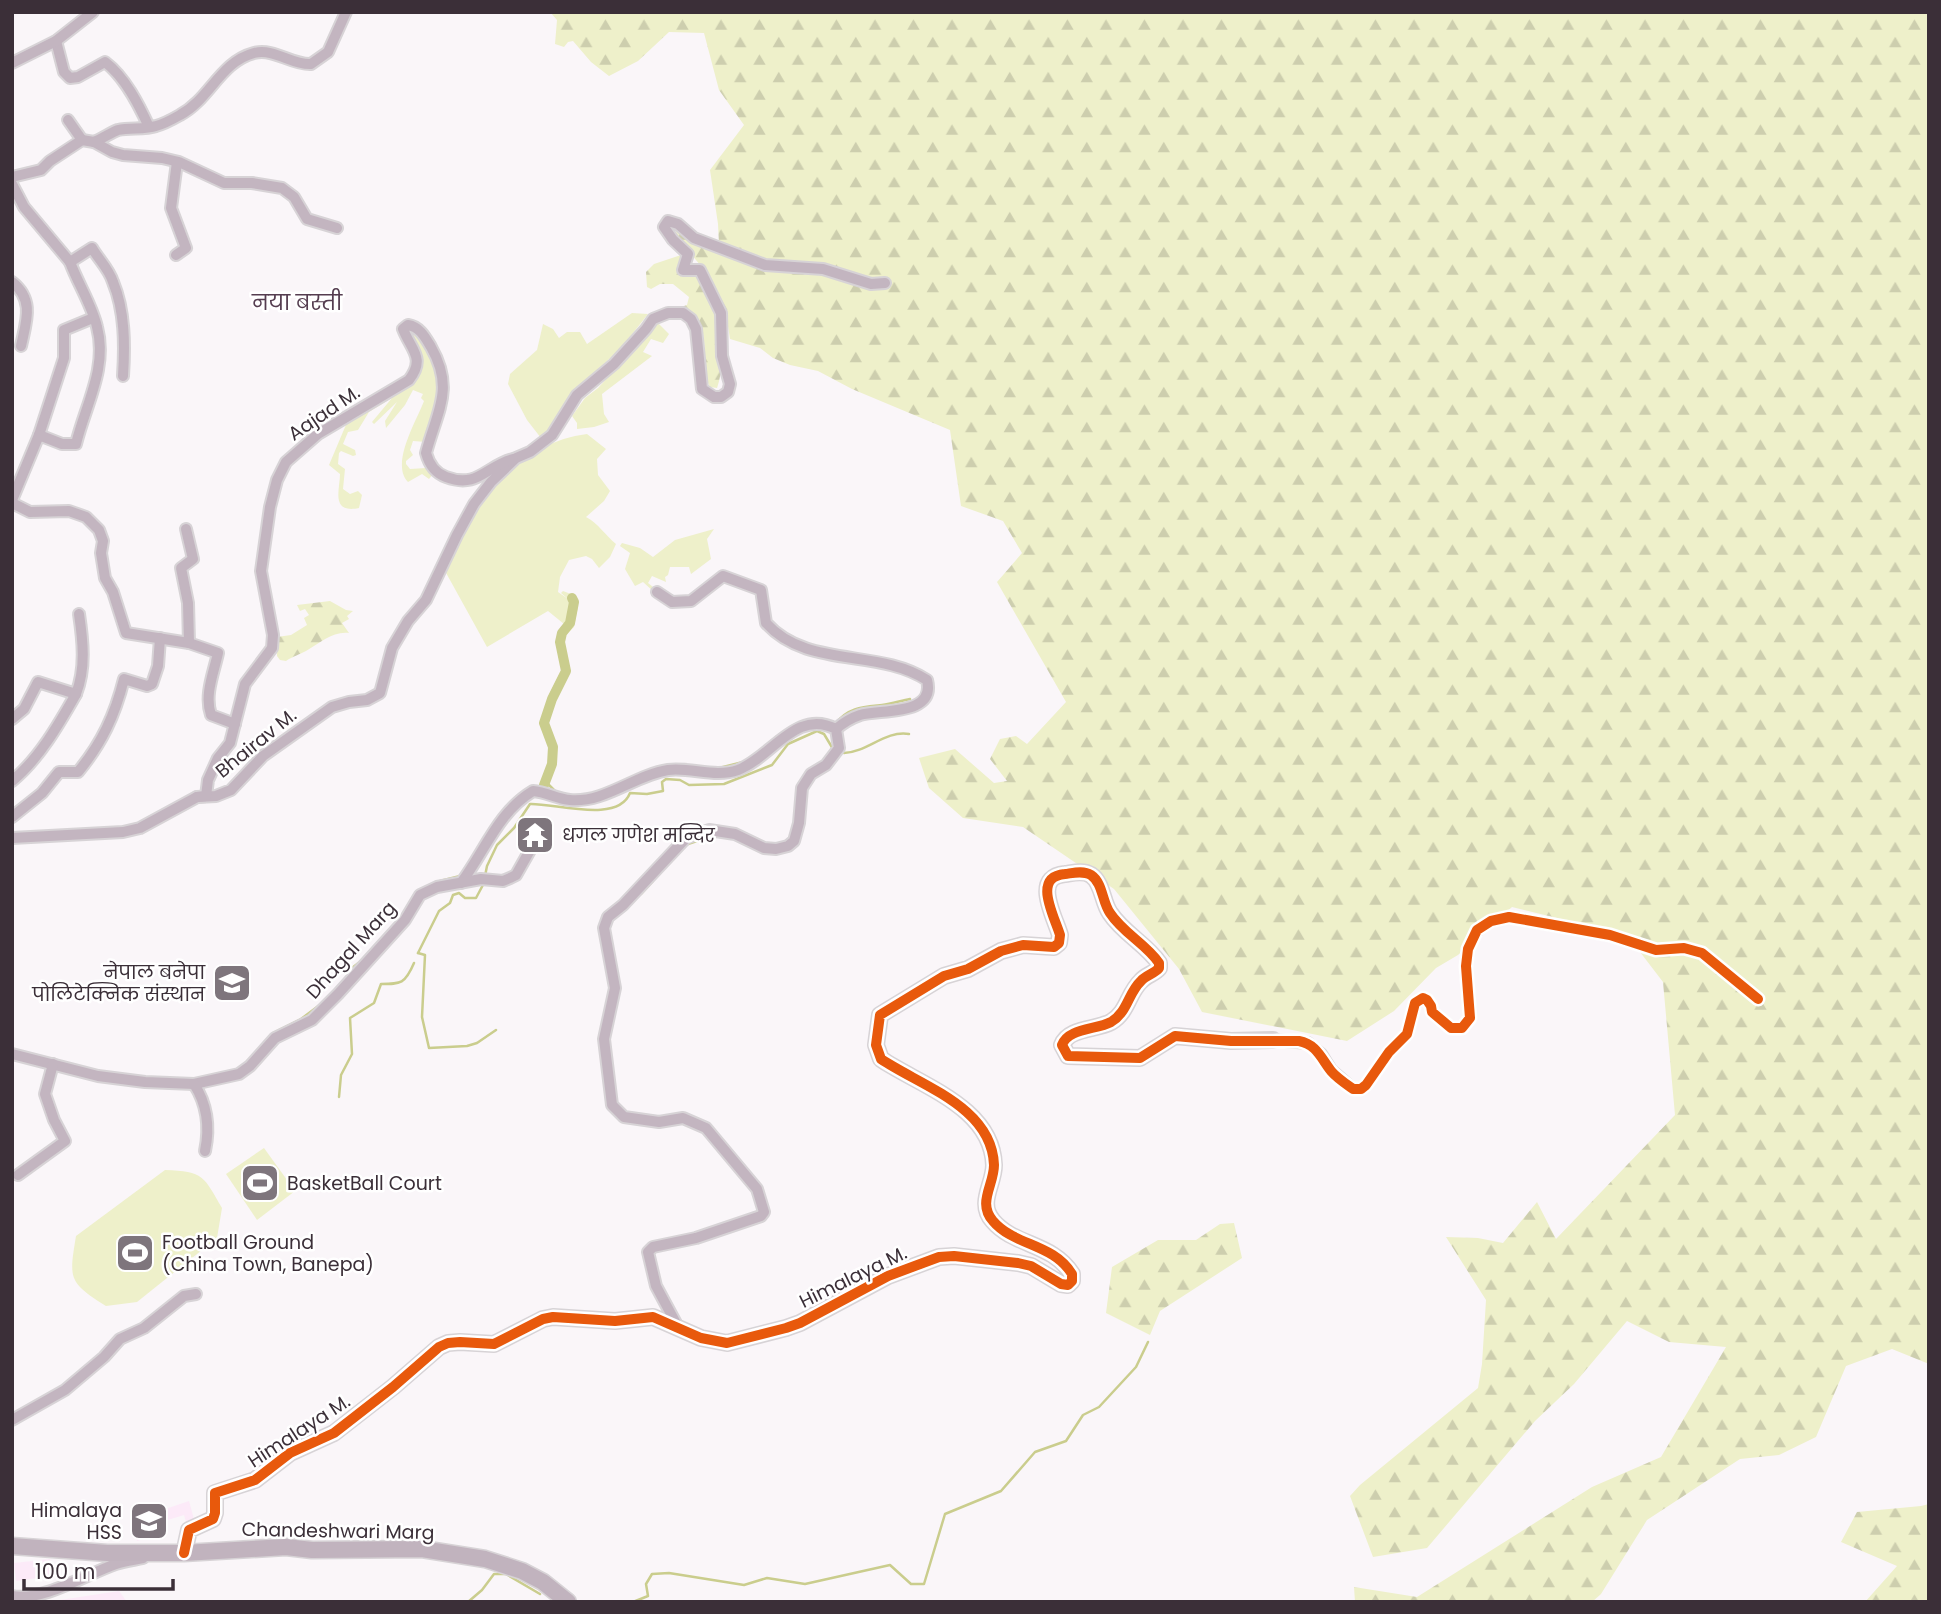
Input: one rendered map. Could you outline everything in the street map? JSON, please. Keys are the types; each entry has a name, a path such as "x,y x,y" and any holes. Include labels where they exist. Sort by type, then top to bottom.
{"main road":[{"name":"Chandeshwari Marg","path":"12,1546 107,1553 184,1553 286,1548 422,1549 485,1559 522,1571 568,1602"}],"street":[{"path":"12,63 56,41 93,12"},
{"path":"94,142 115,131 156,126 182,114 201,99 220,73 257,52 276,54 289,60 311,64 328,52 346,12"},
{"path":"56,41 64,72 70,78 78,77 105,62 111,66 133,96 149,127"},
{"path":"68,120 82,140"},
{"path":"12,177 41,170 82,140 94,142 122,155 177,162 224,183 252,183 282,188 291,194 307,219 337,228"},
{"path":"176,255 186,248 171,208 177,162"},
{"path":"12,184 24,207 70,262 97,326 101,348 95,384 76,444 62,444 38,435"},
{"path":"516,458 530,453 552,435 577,395 614,363 653,318 668,313 683,313 691,318 696,329 702,389 714,397 721,397 728,392 730,384 722,356 721,313 700,270 683,270 688,254 666,232 664,227 668,220 678,224 694,238 765,265 823,269 871,284 885,283"},
{"path":"70,262 92,248 113,280 124,341 123,376"},
{"path":"12,282 21,289 28,322 22,345"},
{"path":"93,318 64,330 64,358 12,501 30,512 69,511 86,517 99,530 103,541 101,553 105,578 113,592 126,633 189,643 218,653 209,691 209,708 211,715 235,724"},
{"name":"Aajad M.","path":"197,797 206,796 208,780 218,758 230,743 245,684 272,648 273,635 261,571 265,527 277,480 286,462 318,434 410,380 416,371 418,360 403,330 408,325 424,334 439,360 445,390 426,453 429,463 440,475 456,481 470,481 504,461 516,458"},
{"name":"Bhairav M.","path":"197,797 216,796 230,790 263,756 332,706 367,700 380,693 387,660 408,621 426,600 474,504 491,482 516,458"},
{"path":"186,529 193,559 181,568 188,603 189,643"},
{"path":"657,592 673,602 691,601 723,576 734,579 761,590 766,622 789,643 825,654 907,668 927,680 929,690 925,699 909,709 858,715 836,729"},
{"path":"12,781 35,757 76,694 81,680 83,648 79,614"},
{"path":"12,817 42,793 59,772 78,772 95,751 113,719 124,679 147,686 152,684 158,666 160,638"},
{"path":"12,719 24,709 38,682 76,694"},
{"path":"461,883 500,821 518,800 534,790 570,800 597,796 665,771 708,773 736,770 755,761 800,727 824,723 836,729"},
{"path":"678,1327 656,1286 648,1252 653,1247 696,1238 761,1216 764,1212 757,1189 706,1128 683,1118 659,1122 624,1117 612,1105 604,1039 615,988 604,928 608,917 623,905 686,838 709,830 735,834 764,848 776,849 788,846 794,841 799,823 802,788 811,774 826,765 839,748 836,729"},
{"path":"12,838 123,832 140,828 197,797"},
{"name":"Dhagal Marg","path":"12,1054 98,1076 145,1082 194,1084 239,1074 250,1066 275,1038 312,1020 404,920 420,895 437,887 481,879 503,881 516,876 533,845"},
{"name":"Himalaya M.","path":"184,1553 189,1530 213,1519 215,1493 256,1480 290,1453 334,1433 394,1387 427,1356 448,1343 494,1344 543,1319 553,1317 615,1321 653,1317 715,1342 727,1343 800,1323 888,1276 939,1257 954,1256 1018,1263 1031,1266 1061,1284 1068,1285 1072,1281 1072,1274 1058,1257 994,1223 986,1206 986,1195 994,1167 992,1154 987,1140 974,1120 958,1105 881,1059 876,1045 880,1015 944,976 968,969 1013,947 1054,947 1059,943 1060,935 1046,886 1055,875 1082,872 1095,879 1115,921 1159,963 1159,968 1140,981 1126,1007 1113,1021 1065,1039 1062,1045 1068,1056 1140,1058 1175,1035 1231,1041 1273,1040"},
{"path":"1273,1040 1308,1043 1321,1054 1339,1079 1353,1089 1361,1089 1407,1034 1415,1003 1420,999 1427,1000 1432,1012 1451,1028 1462,1028 1468,1024 1468,949 1476,930 1491,921 1509,918 1610,935 1656,950 1684,948 1702,953 1758,999"},
{"path":"18,1175 65,1141 45,1094 53,1064"},
{"path":"194,1084 204,1100 208,1136 205,1151"},
{"path":"12,1420 65,1390 104,1357 120,1339 144,1328 184,1296 195,1294"},
{"path":"12,1595 21,1597 46,1592 117,1564 166,1553"}],"shaded area":[{"name":"Himalaya HSS","path":"189,1501 195,1523 187,1525 184,1515 148,1526 150,1537 137,1541 133,1520"},
{"path":"50,1559 52,1576 16,1581 14,1563"},
{"path":"119,1591 127,1602 47,1602"}],"green space":[{"path":"550,12 1929,12 1929,1364 1892,1349 1846,1366 1816,1437 1779,1455 1740,1459 1647,1520 1601,1594 1592,1602 1355,1602 1354,1587 1417,1597 1592,1487 1661,1457 1726,1347 1669,1342 1627,1321 1574,1384 1535,1421 1427,1548 1373,1557 1350,1496 1478,1388 1486,1300 1446,1237 1478,1238 1503,1243 1537,1202 1556,1239 1675,1115 1663,982 1627,935 1512,907 1458,955 1436,968 1394,1011 1347,1041 1202,1012 1179,969 1114,889 1023,827 963,818 929,788 919,758 955,749 994,783 1007,781 990,759 1000,739 1016,736 1027,744 1066,702 997,582 1022,553 1003,521 961,506 950,430 852,389 818,371 790,365 773,358 760,348 730,339 723,307 712,282 675,236 676,230 697,245 731,259 719,244 710,170 744,125 719,90 704,33 669,32 638,61 609,76 591,62 573,41 564,47 555,44 557,20"},
{"path":"681,255 699,274 717,308 722,353 717,388 710,387 707,381 702,327 691,311 681,307 687,305 689,297 673,284 660,284 651,289 647,287 646,272 654,264"},
{"path":"632,313 648,314 622,347 577,389 541,438 527,420 508,384 510,374 537,350 543,324 553,329 559,338 567,332 580,332 587,344"},
{"path":"658,323 669,334 663,343 651,339 643,352 652,356 602,394 604,414 609,422 577,429 577,423 572,416 585,398 598,388"},
{"path":"412,329 429,349 443,392 426,442 413,441 410,450 413,455 406,464 410,469 426,468 433,474 429,479 422,474 408,482 403,474 403,453 424,401 421,398 423,394 413,390 405,405 386,428 385,421 397,402 374,424 372,422 392,398 369,412 358,430 348,432 343,444 355,450 356,455 341,451 339,453 338,464 345,469 343,489 350,494 358,491 362,495 359,508 344,507 340,504 338,493 340,474 329,465 348,420 416,375 407,332"},
{"path":"587,434 606,449 597,459 598,475 610,491 604,501 586,517 616,544 610,557 599,568 586,556 569,560 560,577 558,592 568,599 561,593 563,591 576,596 578,607 574,627 565,636 565,660 569,664 568,669 564,670 559,647 564,624 548,611 487,647 445,571 483,503 517,465 560,440"},
{"path":"714,529 707,539 711,559 691,574 689,567 670,567 665,577 666,582 652,576 648,583 658,591 653,591 643,582 635,586 625,569 630,553 620,546 622,543 640,548 653,557 675,540"},
{"path":"330,601 353,611 347,616 349,619 342,623 349,633 332,636 286,661 280,660 277,656 277,637 291,635 307,625 304,618 309,615 305,609 300,611 297,605"},
{"name":"BasketBall Court","path":"264,1148 295,1191 257,1220 226,1174"},
{"name":"Football Ground (China Town, Banepa)","path":"165,1170 195,1174 211,1189 222,1208 217,1238 137,1302 106,1306 84,1291 74,1278 72,1262 76,1236"},
{"path":"1234,1223 1242,1258 1160,1311 1150,1335 1106,1313 1112,1267 1158,1240 1196,1240 1220,1224"},
{"path":"1929,1504 1929,1602 1865,1602 1897,1566 1841,1542 1857,1512"}],"waterway":[{"path":"544,785 552,764 553,747 544,723 566,671 560,642 562,633 570,623 574,602 572,598"},
{"path":"836,723 857,709 910,699"},
{"path":"776,737 788,729"},
{"path":"485,876 497,845 514,828 530,804 600,810 613,808 623,802 630,793 663,791 662,782 666,779 680,780 689,785 724,784 772,765 788,744 817,731 824,734 833,749"},
{"path":"844,753 853,752 892,735 909,734"},
{"path":"719,768 743,762"},
{"path":"544,785 548,784 556,792"},
{"path":"516,797 527,789"},
{"path":"685,845 715,835"},
{"path":"440,881 460,876"},
{"path":"641,894 653,881"},
{"path":"418,953 439,911 450,903 453,895 459,893 465,898 476,898 484,883"},
{"path":"418,953 425,955 422,1017 429,1048 467,1046 477,1043 496,1030"},
{"path":"347,977 352,968 361,961"},
{"path":"339,1097 341,1075 352,1054 350,1018 374,1003 381,984 398,983 405,979 414,963"},
{"path":"273,1033 301,1019 321,1004"},
{"path":"633,1602 648,1596 646,1584 652,1574 669,1573 744,1585 767,1578 805,1584 890,1565 911,1584 924,1584 945,1514 1001,1491 1035,1452 1066,1441 1083,1415 1099,1407 1136,1367 1148,1342"},
{"path":"468,1602 494,1574 506,1574 540,1594"}],"cycle path":[{"path":"184,1553 189,1530 213,1519 215,1493 255,1480 290,1453 334,1433 439,1347 448,1343 494,1344 543,1319 553,1317 615,1321 653,1317 701,1338 727,1343 800,1323 888,1276 939,1257 954,1256 1018,1263 1031,1266 1061,1284 1068,1285 1072,1281 1072,1274 1055,1256 1002,1229 988,1214 986,1201 994,1165 990,1145 981,1128 952,1100 881,1059 876,1045 880,1015 944,976 968,969 1001,951 1023,945 1054,947 1059,943 1060,935 1050,908 1047,889 1049,882 1055,877 1078,872 1095,878 1107,909 1115,920 1159,963 1159,968 1137,986 1117,1018 1105,1025 1076,1032 1065,1039 1062,1045 1068,1056 1140,1058 1175,1036 1231,1041 1299,1041 1314,1048 1342,1081 1353,1089 1361,1089 1389,1052 1407,1034 1415,1003 1423,998 1431,1006 1432,1012 1451,1028 1462,1028 1470,1018 1466,966 1468,949 1477,930 1491,921 1509,917 1610,935 1656,950 1684,948 1702,953 1758,999"}],"place":[{"name":"धगल गणेश मन्दिर","path":"535,835"},
{"name":"नेपाल बनेपा पोलिटेक्निक संस्थान","path":"232,983"},
{"name":"BasketBall Court","path":"260,1183"},
{"name":"Football Ground (China Town, Banepa)","path":"135,1253"},
{"name":"Himalaya HSS","path":"149,1521"}],"district":[{"name":"नया बस्ती","path":"297,302"}]}
